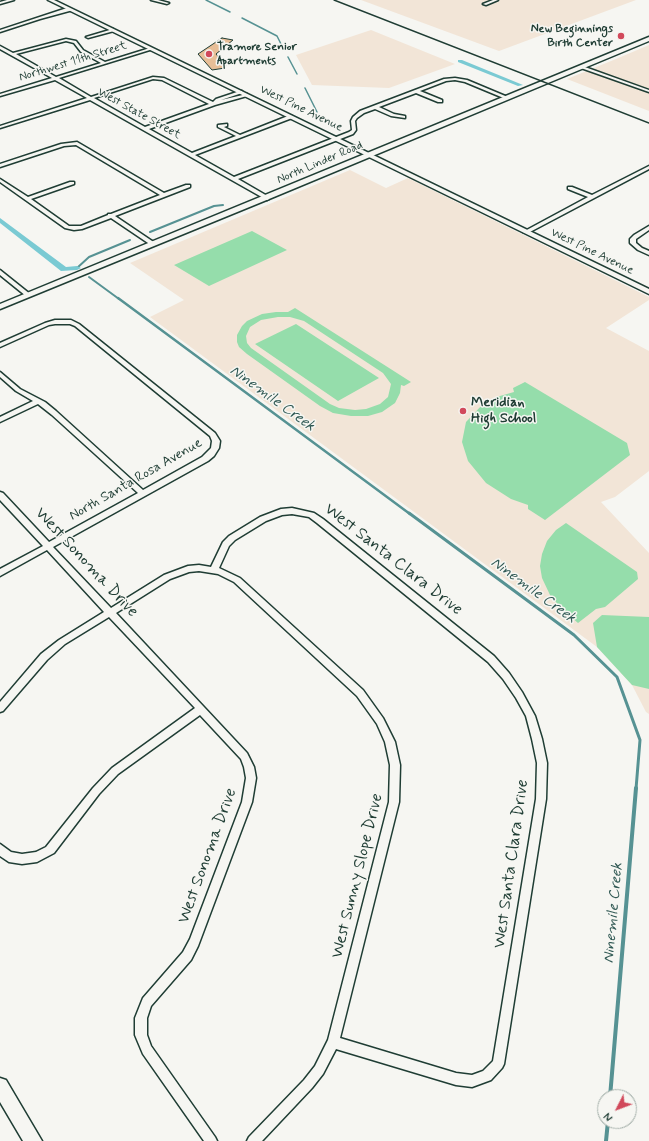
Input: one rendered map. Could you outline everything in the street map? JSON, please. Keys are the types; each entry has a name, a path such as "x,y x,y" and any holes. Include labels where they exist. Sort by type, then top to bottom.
{"main road":[{"name":"North Linder Road","path":"0,307 268,198 649,39"},
{"path":"0,1086 33,1141"}],"street":[{"path":"0,3 12,0"},
{"name":"West Pine Avenue","path":"50,0 649,292"},
{"path":"153,0 167,3"},
{"path":"485,4 496,0"},
{"path":"0,31 38,18 70,10"},
{"path":"88,37 112,30"},
{"path":"12,54 66,40 75,42 82,51 105,63"},
{"name":"West State Street","path":"0,47 268,198"},
{"name":"Northwest 11th Street","path":"0,95 151,49"},
{"path":"582,67 649,91"},
{"path":"0,127 157,78 163,79 213,104"},
{"path":"354,130 353,121 355,117 375,107 445,80 455,78 466,80 508,98"},
{"path":"416,91 440,102"},
{"path":"145,129 243,93"},
{"path":"375,107 393,115 403,117"},
{"path":"192,155 290,117"},
{"path":"225,125 220,126 240,137"},
{"path":"234,179 336,139 354,130 360,131"},
{"path":"0,166 63,144 81,144 163,195"},
{"path":"526,232 649,167"},
{"path":"0,180 67,227 74,228 82,227 188,186"},
{"path":"27,199 72,183"},
{"path":"0,187 7,185"},
{"path":"570,188 592,197"},
{"path":"110,216 153,244"},
{"path":"649,228 636,236 633,243 640,249 649,253"},
{"path":"0,272 28,295"},
{"name":"North Santa Rosa Avenue","path":"0,345 47,324 64,321 77,325 213,435 216,441 215,448 211,454 204,459 0,573"},
{"path":"0,374 18,390 38,401 54,413 142,494"},
{"path":"0,420 38,401"},
{"name":"West Sonoma Drive","path":"0,495 202,709 244,756 250,772 250,790 247,802 194,942 187,956 146,1002 141,1018 141,1035 147,1050 211,1141"},
{"name":"West Santa Clara Drive","path":"214,569 226,544 232,538 272,514 292,511 311,515 491,659 513,686 530,716 537,739 542,763 541,799 498,1064 487,1076 472,1081 456,1080 333,1042"},
{"path":"0,708 36,665 53,649 110,612 177,572 199,568 214,569"},
{"name":"West Sunny Slope Drive","path":"214,569 237,580 360,693 380,721 393,754 396,778 394,802 333,1042 319,1070 253,1141"},
{"path":"0,849 9,857 22,860 37,857 50,850 96,791 115,771 202,709"}],"shaded area":[{"path":"361,0 636,0 499,51"},
{"path":"371,30 455,64 389,88 312,85 296,55"},
{"path":"649,45 649,111 567,79 616,59"},
{"name":"Meridian High School","path":"350,170 386,188 408,178 649,297 649,300 606,328 649,351 649,471 615,497 601,502 649,553 649,714 646,712 632,685 597,647 150,317 184,300 130,263"}],"green space":[{"path":"252,231 287,250 209,286 174,265"},
{"path":"295,308 411,382 404,386 401,385 400,393 395,403 382,412 368,416 351,416 333,413 320,406 247,354 239,347 237,342 237,335 247,321 262,314 288,312","holes":["278,317 290,317 304,321 383,373 391,384 388,397 380,404 366,409 355,410 339,408 330,404 251,348 247,343 246,336 250,327 261,320"]},
{"path":"296,324 379,378 338,401 255,344"},
{"path":"525,382 627,443 630,455 545,520 528,509 528,505 511,499 486,483 468,461 462,442 466,422 482,405 500,396 514,392 513,388"},
{"path":"566,523 637,572 638,579 605,607 596,609 578,623 561,608 550,595 542,578 540,566 542,554 547,541 556,530"},
{"path":"602,615 649,617 649,689 632,685 597,647 593,623"}],"building":[{"name":"Tramore Senior Apartments","path":"222,38 233,40 216,54 226,66 224,67 225,68 212,70 198,54"}],"waterway":[{"name":"Ninemile Creek","path":"206,0 230,12"},
{"name":"Ninemile Creek","path":"242,18 277,36 282,46"},
{"name":"Ninemile Creek","path":"288,57 297,74"},
{"path":"460,61 520,85"},
{"name":"Ninemile Creek","path":"305,88 317,112"},
{"name":"Ninemile Creek","path":"150,232 214,206 223,205"},
{"path":"0,220 64,269 77,268"},
{"name":"Ninemile Creek","path":"77,268 89,257 130,240"},
{"name":"Ninemile Creek","path":"89,277 119,299"},
{"name":"Ninemile Creek","path":"118,298 410,514"},
{"name":"Ninemile Creek","path":"409,513 574,635 617,677 640,740 636,789"},
{"name":"Ninemile Creek","path":"611,1089 636,788"},
{"name":"Ninemile Creek","path":"606,1141 607,1129"}],"railway":[{"path":"334,0 649,123"}],"place":[{"name":"New Beginnings Birth Center","path":"621,36"},
{"name":"Tramore Senior Apartments","path":"209,54"},
{"name":"Meridian High School","path":"463,411"}]}
